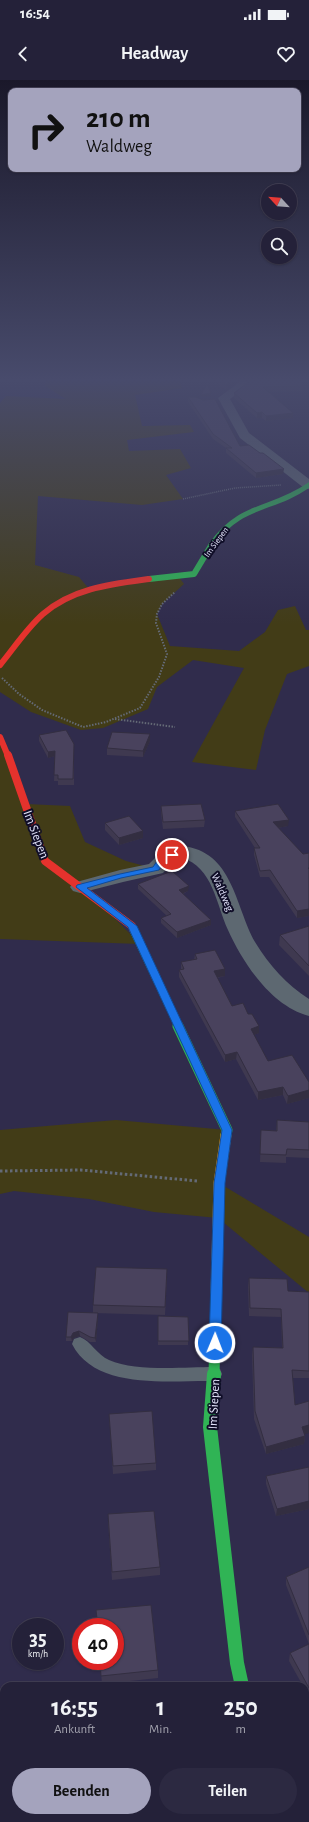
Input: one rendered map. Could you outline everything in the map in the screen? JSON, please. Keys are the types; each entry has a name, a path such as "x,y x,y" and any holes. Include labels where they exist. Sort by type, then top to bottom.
{"street":[{"path":"279,462 309,485"},
{"name":"Im Siepen","path":"194,574 217,538 230,522 246,513 302,492 309,485"},
{"path":"0,665 39,618 51,607 68,597 112,585 194,574"},
{"name":"Im Siepen","path":"0,737 12,764 45,861 132,926 227,1130 219,1183 214,1374 210,1427 237,1663 241,1682"},
{"name":"Waldweg","path":"80,887 120,876 156,869 162,860 181,851 199,856 212,868 220,882 229,906 250,951 264,971 283,991 309,1009"}],"lane":[{"path":"80,1344 87,1354 104,1366 127,1372 214,1374"}],"path":[{"path":"183,498 235,488 309,485"},
{"path":"0,677 19,694 42,710 83,727 115,719 140,708 159,677 167,654 156,623 157,614 162,604 194,574"},
{"path":"115,719 175,727"},
{"path":"0,1171 81,1170 219,1183"}],"shaded area":[{"path":"0,462 188,462 191,468 166,475 183,499 142,505 38,496 35,565 79,577 90,590 178,576 184,584 162,604 157,614 170,646 239,651 265,632 278,610 295,606 306,630 309,630 309,666 287,674 265,730 256,770 192,762 244,668 193,660 157,687 148,709 103,728 81,730 31,712 0,692"},
{"path":"0,737 26,804 70,806 85,842 126,861 156,869 84,887 140,944 0,939"},
{"path":"116,1120 227,1130 219,1183 309,1237 309,1293 218,1218 154,1212 89,1199 14,1191 0,1194 0,1130"}],"building":[{"path":"243,462 275,462 284,469 256,473"},
{"path":"66,730 74,744 73,779 58,779 58,775 54,775 55,751 48,752 39,735"},
{"path":"112,732 150,734 143,751 107,748"},
{"path":"201,804 205,820 163,822 161,806"},
{"path":"278,804 289,820 273,822 303,854 309,853 309,909 297,911 270,870 260,871 254,848 260,848 235,811"},
{"path":"129,816 143,831 119,838 105,823"},
{"path":"172,871 189,886 179,890 211,920 177,932 161,918 171,914 138,884"},
{"path":"309,926 309,966 280,935"},
{"path":"215,950 225,969 214,971 232,1006 243,1003 248,1014 252,1014 259,1026 251,1029 268,1061 292,1055 309,1082 309,1090 288,1096 283,1087 258,1092 237,1052 225,1055 179,970 184,969 181,962 197,959 195,954"},
{"path":"277,1120 309,1122 309,1150 287,1149 286,1155 260,1154 261,1130 277,1131"},
{"path":"96,1267 167,1269 165,1307 93,1305"},
{"path":"249,1278 287,1279 288,1291 309,1292 309,1371 292,1370 295,1405 309,1401 309,1425 302,1427 305,1436 266,1447 255,1411 253,1347 283,1348 281,1309 250,1308"},
{"path":"68,1312 98,1313 95,1338 79,1331 73,1333 71,1337 66,1337"},
{"path":"158,1316 188,1317 189,1341 158,1341"},
{"path":"152,1411 156,1463 113,1466 109,1414"},
{"path":"309,1467 309,1501 277,1509 266,1476"},
{"path":"154,1511 160,1567 112,1572 108,1514"},
{"path":"309,1567 309,1635 286,1577"},
{"path":"151,1605 158,1670 101,1676 101,1670 124,1670 124,1618 97,1618 96,1610"},
{"path":"309,1644 309,1682 306,1682 290,1653"}],"traffic: fast":[{"path":"149,579 194,574 222,531 234,520 252,510 291,496 309,485"},
{"path":"133,929 227,1130 226,1135"},
{"path":"216,1296 214,1374 210,1427 237,1663 241,1682"}],"traffic: slow":[{"path":"216,1296 219,1183 226,1135"}],"traffic: jam":[{"path":"0,665 43,614 66,598 107,585 149,579"},
{"path":"0,737 12,764 45,861 132,926 133,929"}],"route":[{"path":"172,855 162,860 156,869 120,876 80,887 132,926 227,1130 219,1183 215,1343"}]}
